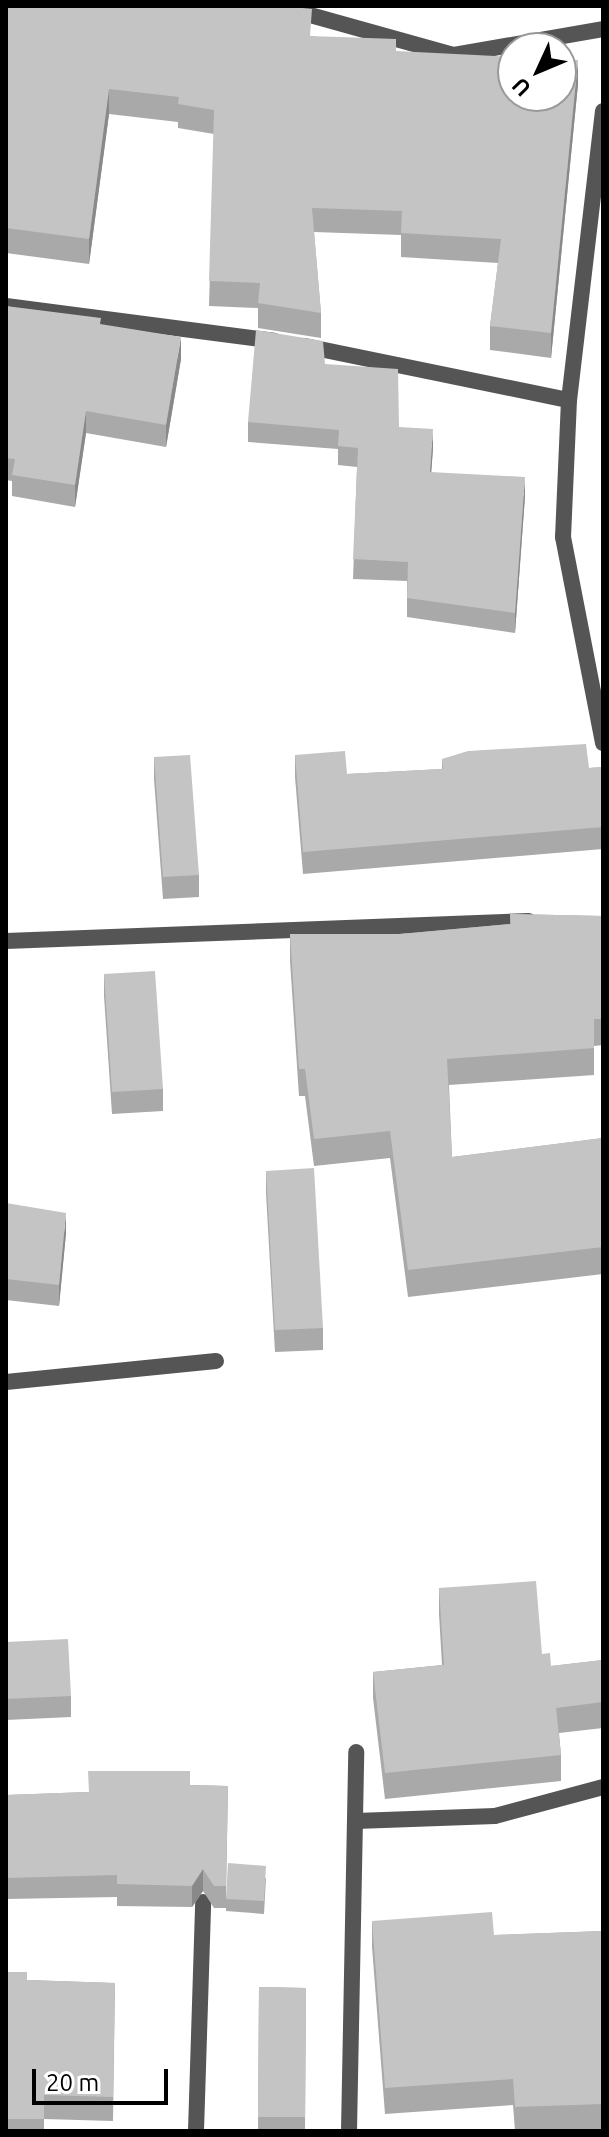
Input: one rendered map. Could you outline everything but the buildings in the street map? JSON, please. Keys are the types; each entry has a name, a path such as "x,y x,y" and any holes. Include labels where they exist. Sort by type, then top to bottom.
{"street":[{"path":"278,6 454,55 603,29"},
{"path":"603,111 569,400 563,537 603,743"},
{"path":"6,306 296,344 569,400"},
{"path":"6,941 556,920"},
{"path":"6,1382 216,1361"},
{"path":"349,2131 356,1752"},
{"path":"356,1821 495,1816 603,1787"},
{"path":"196,2131 203,1902"}]}
